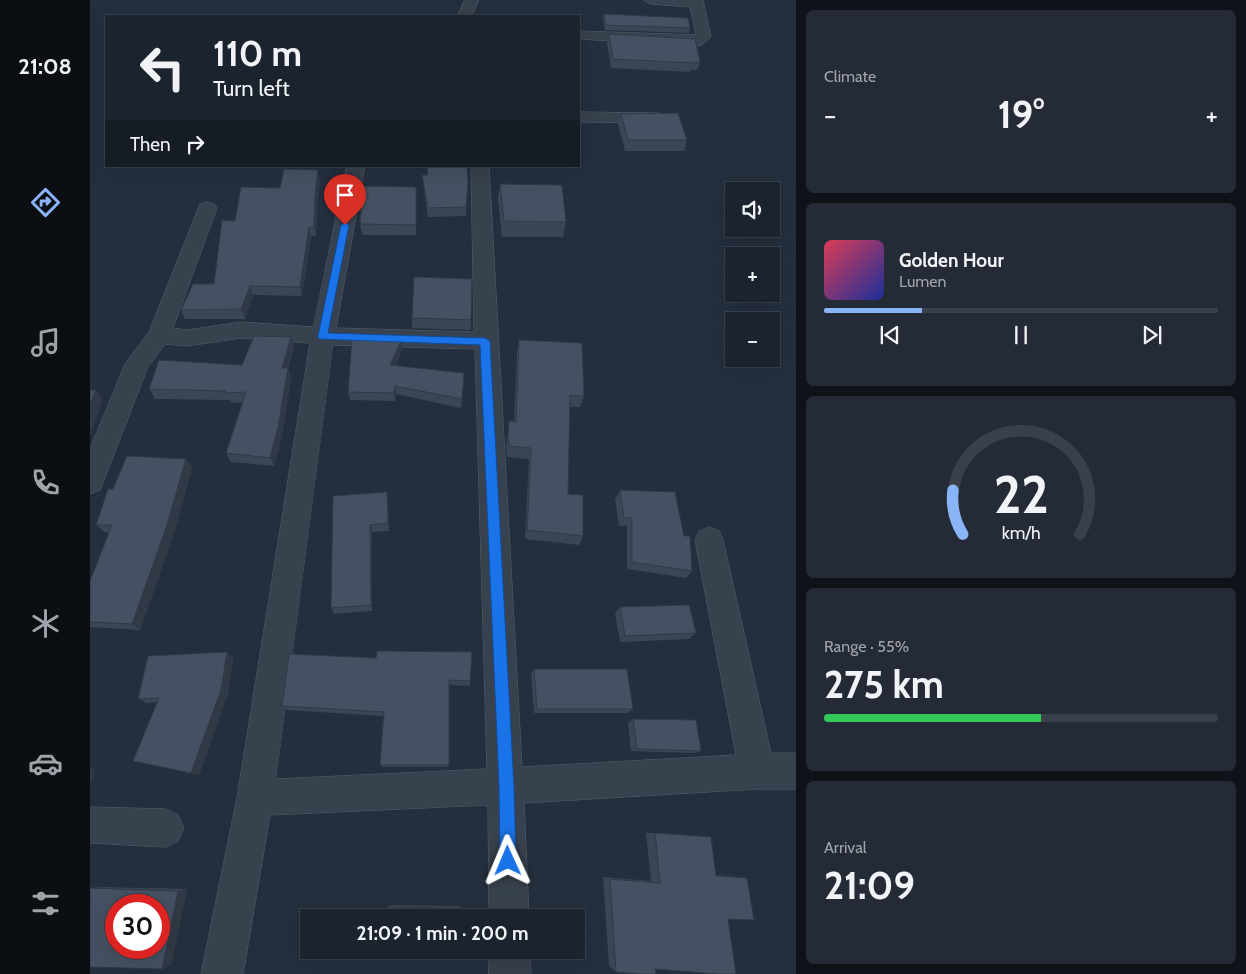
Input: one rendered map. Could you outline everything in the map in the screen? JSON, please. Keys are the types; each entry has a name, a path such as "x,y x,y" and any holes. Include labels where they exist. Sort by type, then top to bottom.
{"street":[{"path":"465,15 472,0"},
{"path":"580,35 698,42 704,37 696,2 650,0"},
{"path":"580,116 670,118"},
{"path":"222,974 255,798 323,336 356,167"},
{"path":"480,167 485,341 506,786 509,909"},
{"path":"90,482 136,364 159,335 207,208"},
{"path":"159,335 187,338 242,330 323,336 485,341"},
{"path":"709,540 757,771"},
{"path":"255,798 757,771 796,771"},
{"path":"90,824 165,828"},
{"path":"510,959 510,974"}],"building":[{"path":"604,14 688,18 690,28 606,25"},
{"path":"609,34 695,39 700,62 613,59"},
{"path":"678,113 687,140 628,140 621,114"},
{"path":"427,167 467,167 466,207 428,208 422,175 428,175"},
{"path":"284,169 318,170 314,227 309,227 300,287 250,286 241,309 181,310 193,284 214,284 222,220 235,221 241,187 280,188"},
{"path":"500,184 562,185 566,222 504,221"},
{"path":"360,186 416,187 416,225 360,224 362,199"},
{"path":"414,277 472,279 471,320 412,318"},
{"path":"254,336 291,337 282,368 288,368 278,427 270,458 226,453 246,392 226,393 226,391 149,389 159,360 242,365"},
{"path":"352,338 401,341 390,365 464,373 462,399 395,386 394,393 348,392"},
{"path":"519,340 582,343 584,396 570,395 568,494 583,495 583,536 527,530 531,448 509,446 508,437 509,421 516,422"},
{"path":"90,390 96,390 90,405"},
{"path":"127,456 186,459 167,525 132,624 90,622 90,581 112,525 96,525 108,489 113,489"},
{"path":"620,490 675,492 684,536 690,536 692,571 632,562 632,518 624,518"},
{"path":"387,492 388,523 370,525 371,605 331,608 333,496"},
{"path":"689,605 696,633 625,636 620,607"},
{"path":"377,651 472,652 470,681 449,680 449,765 380,765 384,712 282,706 289,654 376,658"},
{"path":"227,652 221,690 191,773 133,761 159,698 138,699 148,656"},
{"path":"534,669 627,669 633,709 537,709"},
{"path":"633,719 696,720 701,751 637,749"},
{"path":"655,833 711,837 716,876 747,878 754,920 728,919 736,974 655,969 656,974 616,972 610,879 660,883"},
{"path":"90,888 178,891 170,930 170,894 105,894 105,959 164,959 162,969 90,967"},
{"path":"388,907 460,908 460,909 388,909"}],"route":[{"path":"345,225 323,336 485,341 508,861"}]}
